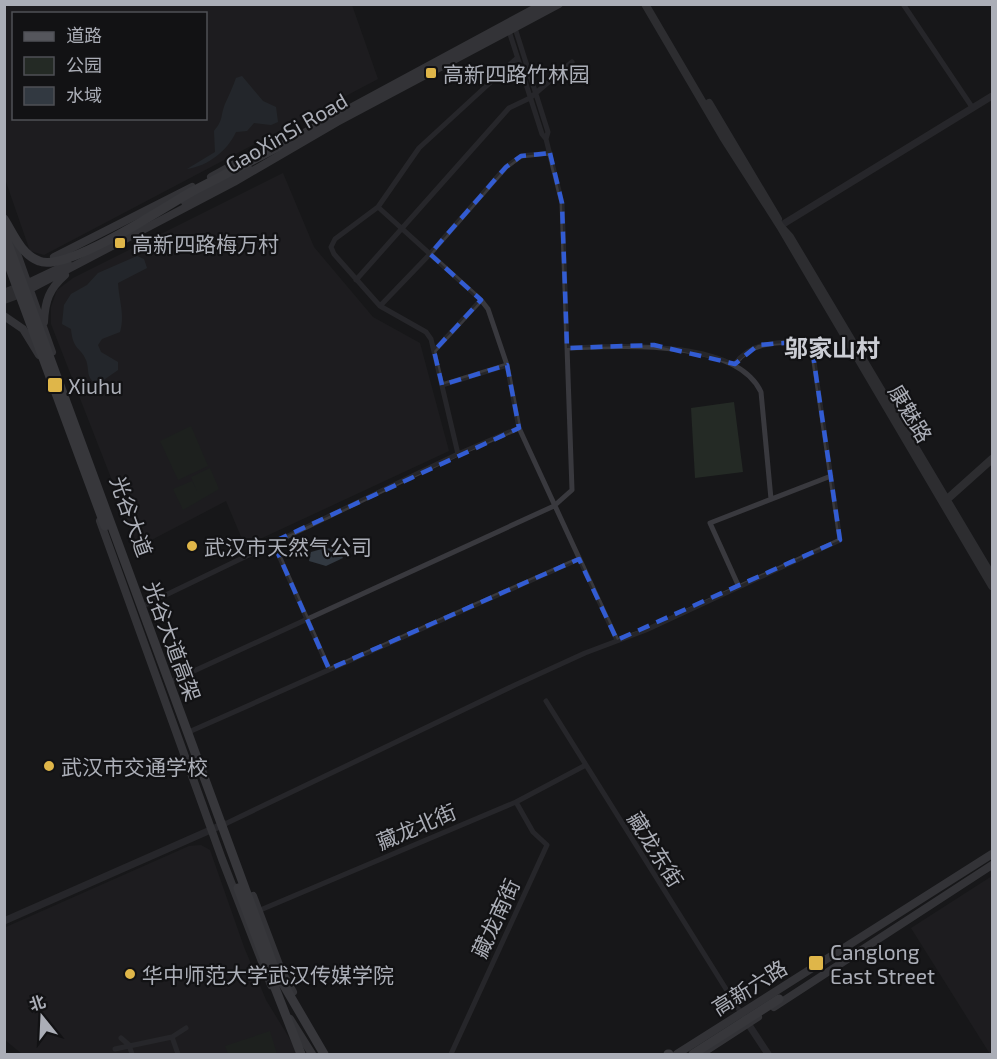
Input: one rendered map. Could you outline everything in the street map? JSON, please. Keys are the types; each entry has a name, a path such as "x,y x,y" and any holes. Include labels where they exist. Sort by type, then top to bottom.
{"highway":[{"path":"5,224 23,251 41,263 51,264 87,251 191,192 278,147"},
{"name":"光谷大道高架","path":"5,224 275,970 293,1006 324,1054"},
{"name":"光谷大道高架","path":"4,252 267,967 314,1054"},
{"path":"267,967 301,1054"},
{"path":"693,1054 779,999"}],"main road":[{"name":"GaoXinSi Road","path":"29,286 236,174 278,147 543,4"},
{"name":"GaoXinSi Road","path":"29,286 73,268 559,4"},
{"name":"康魅路","path":"645,4 723,137 780,226 945,501 993,586"},
{"name":"康魅路","path":"651,4 774,209 780,226"},
{"name":"GaoXinSi Road","path":"5,224 22,248 40,258 62,255 251,155 278,147"},
{"name":"光谷大道","path":"5,224 172,681 281,970 330,1054"},
{"name":"光谷大道","path":"4,262 11,292 41,359 267,978 314,1054"},
{"path":"48,339 43,323 45,300 51,290 73,268"},
{"path":"4,300 11,292 29,286"},
{"path":"4,316 23,330 41,359"},
{"path":"945,501 993,459"},
{"name":"康魅路","path":"945,501 993,576"},
{"name":"高新六路","path":"677,1054 993,854"},
{"name":"高新六路","path":"701,1054 993,865"}],"street":[{"path":"903,4 972,107"},
{"path":"172,681 554,506 572,490 562,203 546,139 542,134 517,58 512,29"},
{"path":"512,29 548,132 546,139"},
{"path":"458,454 434,351 426,332 380,306 331,247 335,239 378,207 419,148 517,58"},
{"path":"356,279 509,108 536,94 572,62"},
{"path":"780,226 993,96"},
{"path":"380,306 430,254 506,167 521,156 550,153"},
{"path":"378,207 481,300 488,309 507,365 519,428 617,640"},
{"path":"434,351 481,300"},
{"path":"4,921 225,824 515,685 840,540 811,341 758,345 741,355 735,364"},
{"path":"567,348 654,345 735,364 757,383 761,392 771,499"},
{"path":"442,385 507,365"},
{"path":"145,605 458,454 519,428"},
{"path":"739,587 710,523 831,476"},
{"path":"273,542 329,669"},
{"path":"191,731 579,559"},
{"name":"藏龙东街","path":"546,702 584,766 741,1013"},
{"name":"藏龙北街","path":"258,911 516,802 584,766"},
{"name":"藏龙南街","path":"451,1054 547,845 533,832 516,802"},
{"path":"741,1013 768,1054"},
{"path":"115,1049 172,1038 186,1028"},
{"path":"121,1038 129,1045 132,1054"},
{"path":"172,1038 178,1054"}],"highlighted area":[{"path":"550,153 562,203 567,348 654,345 735,364 758,345 811,341 840,540 617,640 579,559 329,669 273,542 519,428 507,365 442,385 434,351 481,300 430,254 506,167 521,156"}],"shaded area":[{"path":"4,5 352,5 378,79 44,255 30,251 5,179"},
{"path":"283,173 314,247 373,317 420,343 449,451 245,546 226,501 138,547 51,324 51,307 57,290 73,278"},
{"name":"华中师范大学武汉传媒学院","path":"201,845 210,850 244,947 266,1000 299,1054 22,1054 5,1040 6,927 189,846"},
{"path":"992,876 992,1054 990,1054 911,928"}],"green space":[{"path":"734,402 743,472 695,478 691,408"},
{"path":"191,426 208,466 178,480 160,441"},
{"path":"210,468 219,489 183,510 173,489 192,481 197,491 191,477"},
{"path":"270,1031 277,1054 228,1054 225,1046"}],"water":[{"path":"242,76 263,101 276,107 278,122 271,125 254,123 247,131 236,132 228,145 216,156 202,165 187,169 215,152 214,131 221,121 225,104 236,78"},
{"path":"137,256 144,259 147,268 118,283 122,313 120,332 102,339 98,345 101,352 118,362 118,370 98,384 91,380 86,360 73,341 71,329 62,324 64,305 71,294 87,285 98,273"},
{"path":"325,548 338,549 343,558 326,566 309,561 311,552"}],"place":[{"name":"高新四路竹林园","path":"431,73"},
{"name":"高新四路梅万村","path":"120,243"},
{"name":"Xiuhu","path":"55,385"},
{"name":"武汉市天然气公司","path":"192,546"},
{"name":"武汉市交通学校","path":"49,766"},
{"name":"Canglong East Street","path":"816,963"},
{"name":"华中师范大学武汉传媒学院","path":"130,974"}],"district":[{"name":"邬家山村","path":"832,347"}]}
